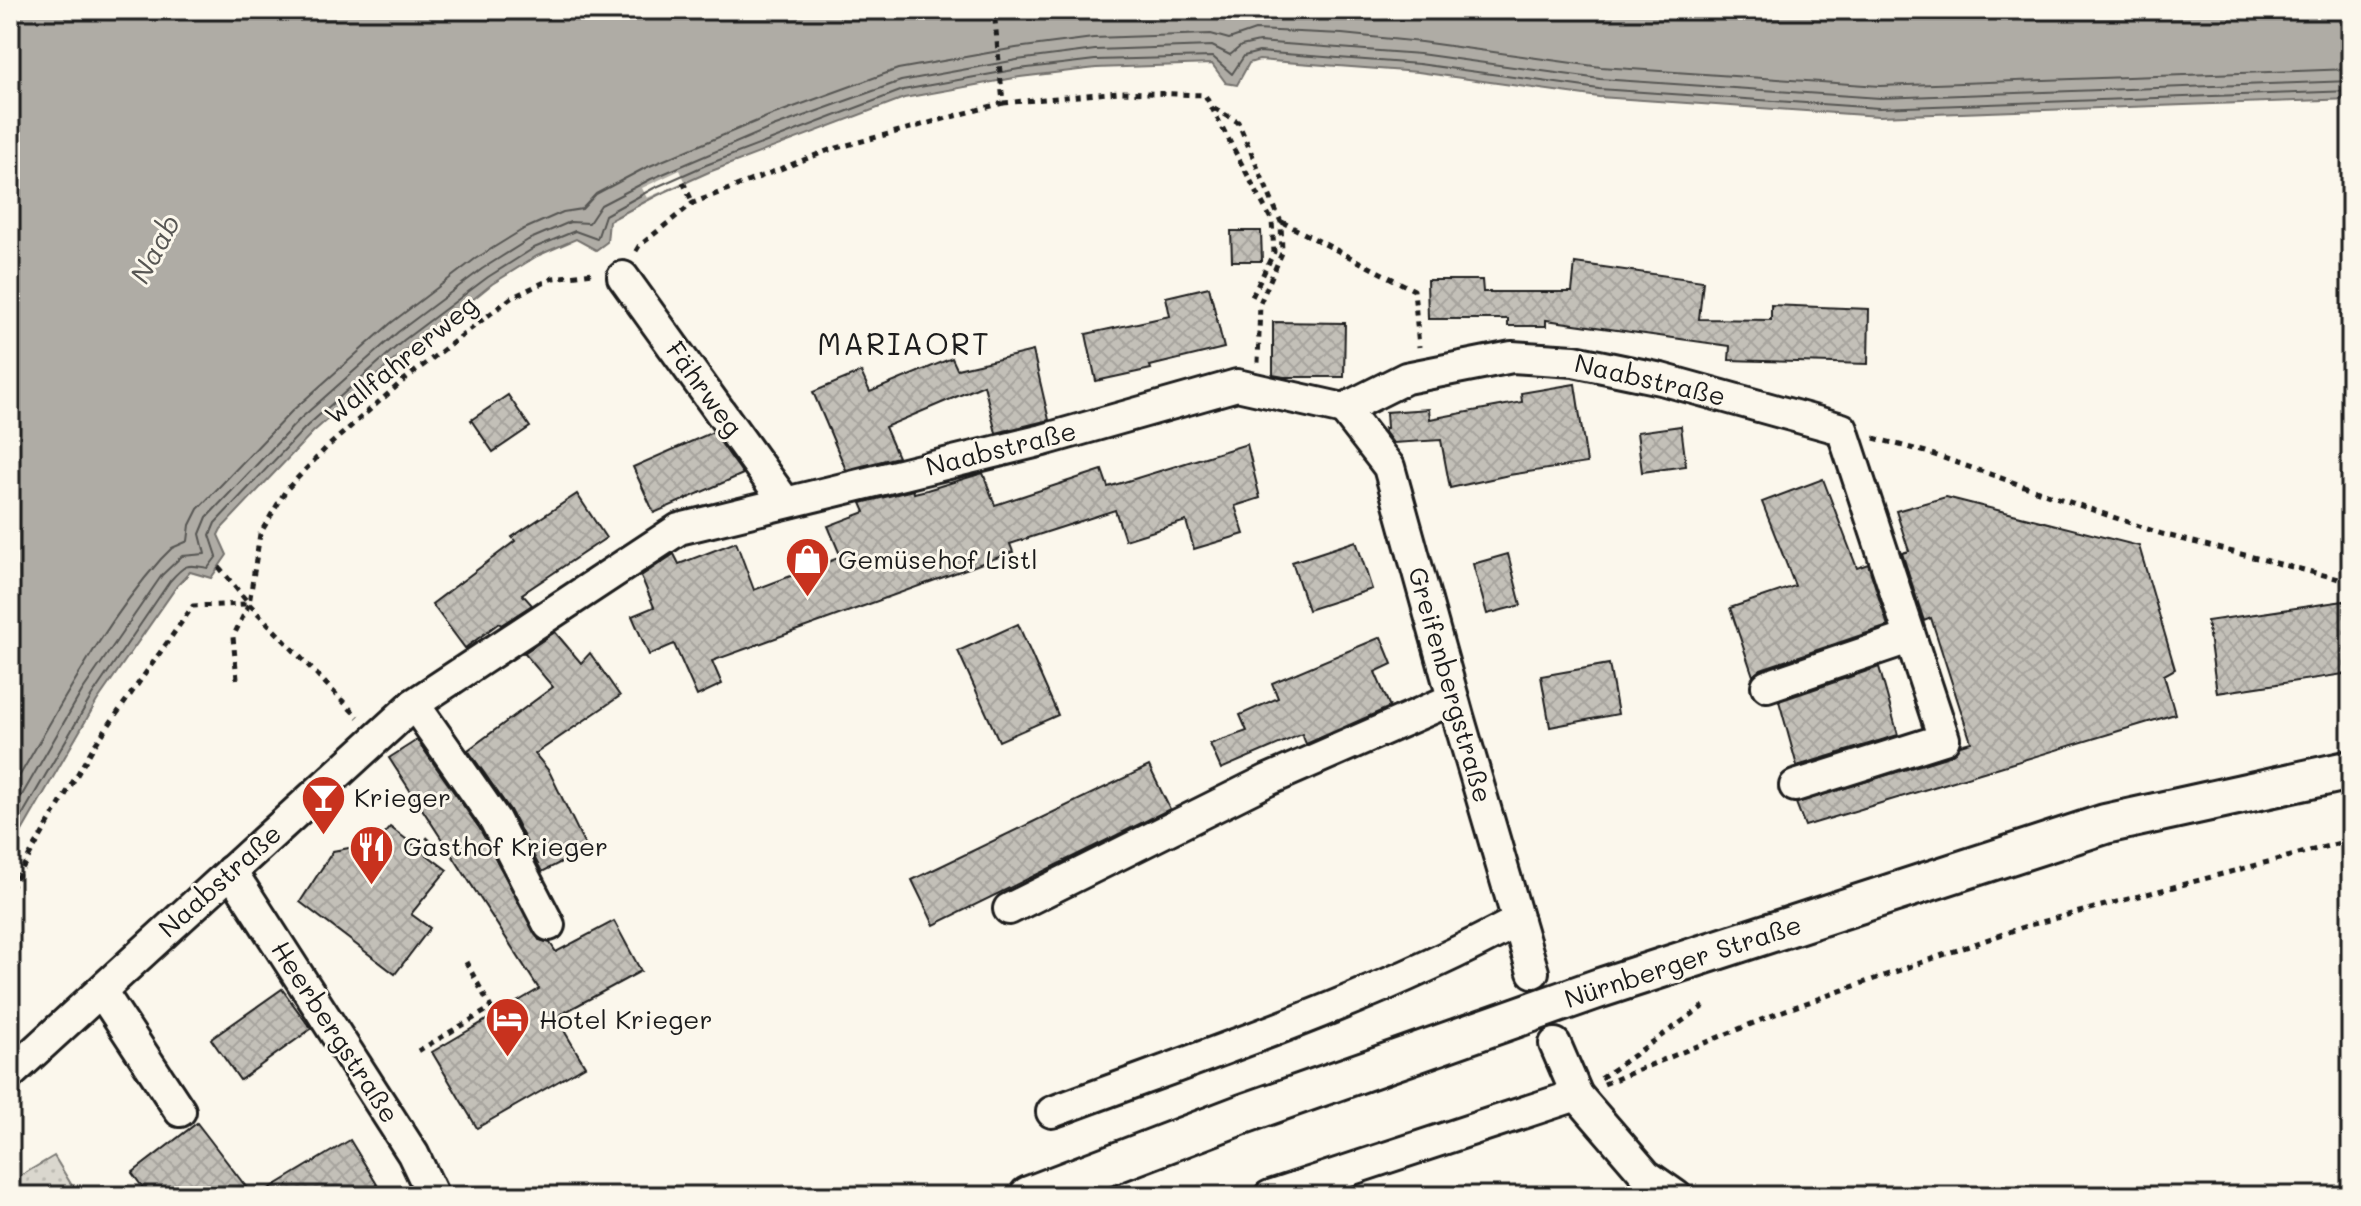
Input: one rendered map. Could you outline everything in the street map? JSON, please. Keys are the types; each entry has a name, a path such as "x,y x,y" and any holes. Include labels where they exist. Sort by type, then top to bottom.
{"main road":[{"name":"Nürnberger Straße","path":"1029,1196 1243,1114 1600,988 2105,824 2351,770"}],"street":[{"name":"Fährweg","path":"623,277 785,502"},
{"name":"Naabstraße","path":"10,1074 414,704 679,529 1043,440 1237,385 1344,409 1422,373 1512,357 1574,361 1661,379 1842,429"},
{"name":"Greifenbergstraße","path":"1344,409 1389,467 1533,972"},
{"path":"1795,786 1944,739 1842,429"},
{"path":"1767,686 1909,638"},
{"path":"1009,909 1268,780 1453,699"},
{"path":"414,704 495,820 549,925"},
{"name":"Heerbergstraße","path":"231,871 413,1154 433,1196"},
{"path":"1052,1112 1310,1016 1470,947 1518,921"},
{"path":"101,991 180,1111"},
{"path":"1555,1044 1577,1095 1646,1175 1676,1196"},
{"path":"1270,1196 1577,1095"}],"path":[{"path":"994,10 1004,88 1003,103"},
{"path":"623,277 639,246 693,203 829,150 1003,103 1119,92 1205,95 1272,221 1274,252 1250,301"},
{"path":"1213,108 1238,122 1281,222 1282,253 1260,303 1257,390"},
{"path":"683,182 693,203"},
{"path":"1281,222 1414,290 1422,373"},
{"name":"Wallfahrerweg","path":"237,679 233,637 249,604 260,534 286,490 337,438 404,380 511,298 553,278 593,273 623,277"},
{"path":"1842,429 1926,452 2162,534 2351,582"},
{"path":"219,567 249,604 378,738"},
{"path":"10,889 94,746 193,606 249,604"},
{"path":"419,849 429,838"},
{"path":"1577,1095 1783,1011 2026,926 2351,840"},
{"path":"466,962 495,1015"},
{"path":"1577,1095 1704,1006"},
{"path":"418,1051 491,1008"}],"shaded area":[{"path":"54,1156 74,1189 63,1196 10,1196 10,1182"}],"water":[{"name":"Naab","path":"10,10 2351,10 2351,99 1879,116 1599,97 1418,72 1259,60 1249,63 1237,85 1226,83 1212,64 1096,68 1020,77 904,98 709,172 658,195 609,221 607,242 596,250 576,239 537,256 492,284 409,347 313,432 221,529 218,535 227,555 211,578 190,572 177,586 97,701 10,852"}],"pier":[{"path":"680,170 685,181 647,198 642,188"}],"building":[{"path":"1231,231 1261,231 1262,261 1232,261"},
{"path":"1575,263 1703,281 1699,319 1771,320 1771,305 1869,309 1868,364 1729,360 1730,346 1546,320 1546,326 1508,326 1508,319 1428,319 1427,280 1482,280 1483,292 1572,292"},
{"path":"1209,287 1224,348 1096,381 1086,334 1170,316 1166,297"},
{"path":"1273,322 1345,323 1344,377 1273,375"},
{"path":"1033,351 1049,420 996,433 984,385 885,427 898,457 846,470 813,392 861,372 870,392 952,358 957,369"},
{"path":"1575,384 1587,463 1450,488 1441,440 1393,443 1384,428 1387,428 1386,412 1429,409 1430,419 1522,402 1521,393"},
{"path":"508,395 530,427 493,452 471,420"},
{"path":"1681,426 1686,466 1642,472 1637,432"},
{"path":"713,432 743,474 654,513 633,467"},
{"path":"1247,444 1260,498 1235,506 1244,534 1194,549 1186,521 1125,540 1115,510 1010,544 1013,552 712,661 722,684 697,696 674,644 649,655 632,616 654,607 641,576 674,554 679,564 736,542 754,590 841,557 828,526 865,512 861,503 913,490 914,493 927,490 983,473 995,505 1102,470 1108,487"},
{"path":"1823,479 1857,568 1868,564 1888,626 1761,669 1753,676 1730,608 1795,586 1762,502"},
{"path":"577,494 606,538 522,594 532,605 501,625 499,623 465,648 432,604 515,541 512,537"},
{"path":"1946,497 2139,546 2175,669 2164,675 2175,714 1805,826 1796,803 1949,756 1960,745 1971,742 1931,618 1924,621 1902,553 1909,551 1896,511"},
{"path":"1356,541 1372,589 1308,610 1292,562"},
{"path":"1508,554 1521,605 1487,614 1473,564"},
{"path":"2351,600 2351,673 2217,693 2207,621"},
{"path":"1018,624 1058,715 999,741 958,651"},
{"path":"555,632 581,663 590,653 620,696 535,754 549,771 587,849 542,872 510,810 468,750 553,687 524,653"},
{"path":"1381,637 1392,664 1375,672 1390,707 1306,744 1302,734 1221,769 1210,744 1247,731 1240,715 1278,698 1272,683"},
{"path":"1609,664 1618,714 1550,727 1541,676"},
{"path":"1879,667 1898,735 1797,766 1779,701"},
{"path":"417,740 480,829 539,940 550,943 556,952 614,921 641,971 556,1017 585,1066 477,1128 432,1052 539,989 389,758"},
{"path":"1149,766 1170,809 934,925 912,880"},
{"name":"Gasthof Krieger","path":"390,827 447,870 411,914 430,928 395,974 300,902 333,851 376,843"},
{"path":"282,989 311,1029 240,1080 211,1039"},
{"path":"197,1123 253,1196 149,1196 132,1173"},
{"path":"350,1140 384,1196 257,1196"}],"place":[{"name":"Gemüsehof Listl","path":"807,599"},
{"name":"Krieger","path":"323,837"},
{"name":"Gasthof Krieger","path":"372,886"},
{"name":"Hotel Krieger","path":"508,1059"}],"district":[{"name":"MARIAORT","path":"904,345"}]}
